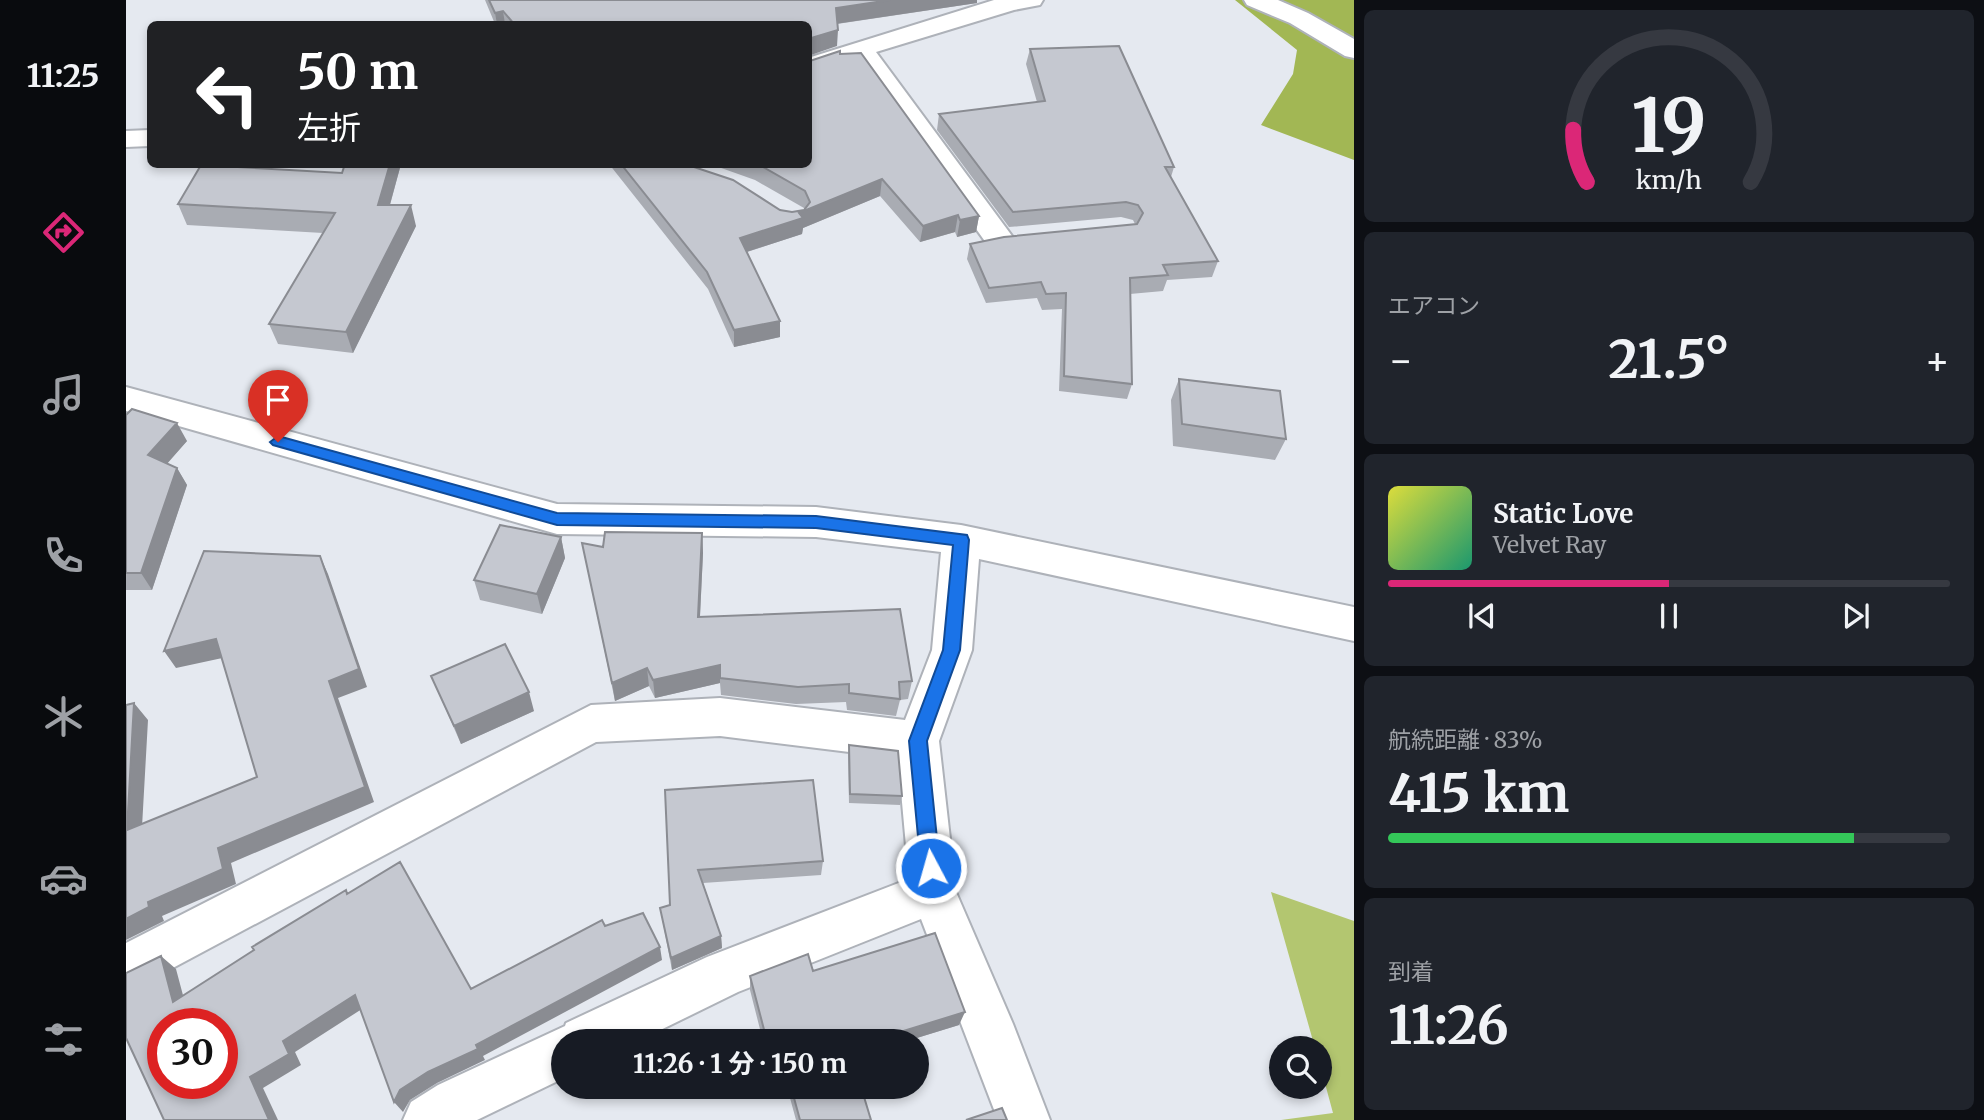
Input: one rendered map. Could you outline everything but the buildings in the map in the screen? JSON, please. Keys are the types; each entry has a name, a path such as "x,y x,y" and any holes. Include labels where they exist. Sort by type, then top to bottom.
{"street":[{"path":"1256,0 1299,18 1354,50"},
{"path":"812,66 860,48 1017,1"},
{"path":"860,48 1014,239 965,247"},
{"path":"126,139 147,138"},
{"path":"126,399 557,519 816,522 961,540 1354,624"},
{"path":"961,540 951,650 918,741 933,892 988,1024 1024,1120"},
{"path":"126,969 590,724 720,717 918,741"},
{"path":"609,1029 724,974 933,892"},
{"path":"429,1120 456,1103 551,1057"}],"green space":[{"path":"1235,0 1354,0 1354,160 1261,125 1293,74 1297,50"},
{"path":"1271,892 1354,921 1354,1120 1281,1120 1333,1113 1329,1099 1332,1099 1332,1036 1312,1036"}],"route":[{"path":"278,442 557,519 816,522 961,540 951,650 918,741 931,868"}]}
